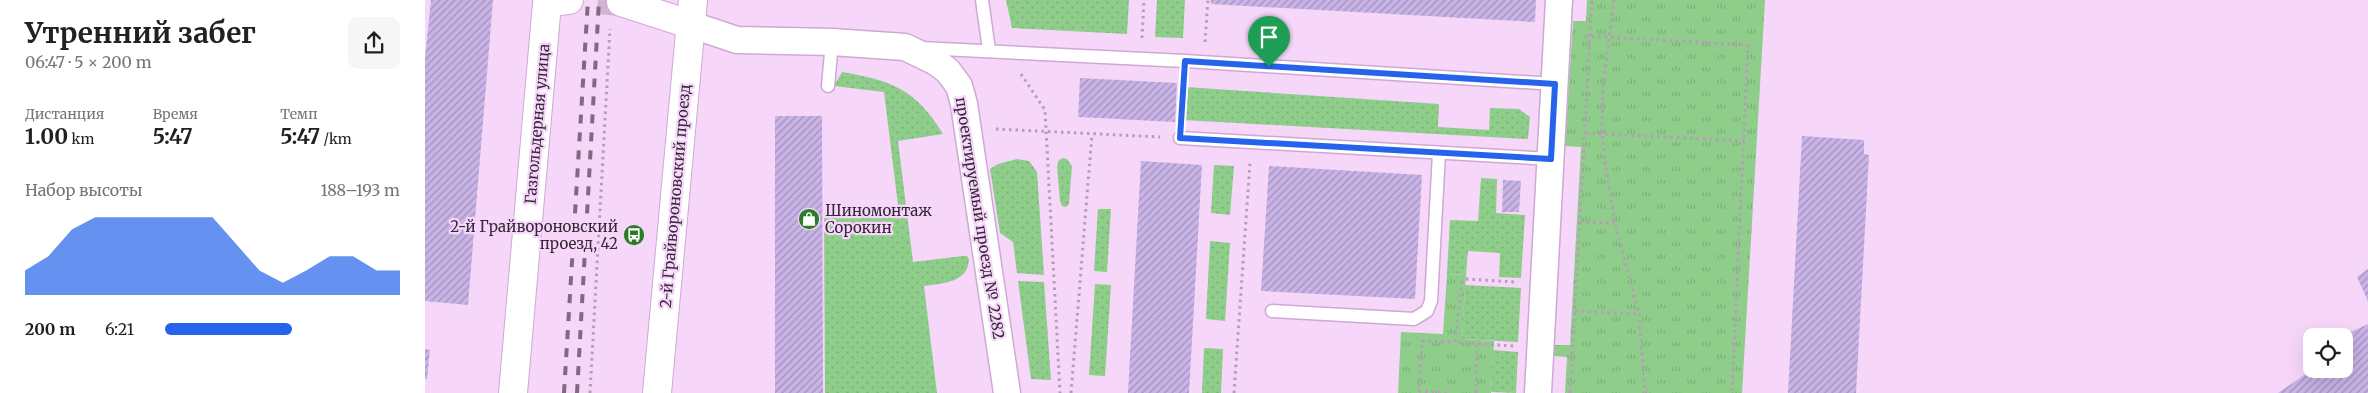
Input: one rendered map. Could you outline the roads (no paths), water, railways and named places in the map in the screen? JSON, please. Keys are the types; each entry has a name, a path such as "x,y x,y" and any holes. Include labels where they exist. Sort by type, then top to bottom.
{"street":[{"path":"1538,393 1559,0"},
{"name":"Газгольдерная улица","path":"513,393 554,1"},
{"path":"616,11 692,12"},
{"name":"проектируемый проезд № 2282","path":"692,12 737,40 833,42 905,47 936,62 948,71 959,86 968,128 1007,393"},
{"name":"2-й Грайвороновский проезд","path":"657,393 673,202 692,12"}],"lane":[{"path":"982,0 989,50"},
{"path":"829,86 833,42"},
{"path":"905,47 1204,62 1555,84"},
{"path":"1180,138 1551,159"},
{"path":"1272,312 1414,319 1427,311 1431,301 1439,153"}],"tunnel":[{"path":"598,0 621,2"}],"railway":[{"path":"564,393 588,0"},
{"path":"577,393 599,0"}],"place":[{"name":"Шиномонтаж Сорокин","path":"809,219"},
{"name":"2-й Грайвороновский проезд, 42","path":"634,235"}]}
